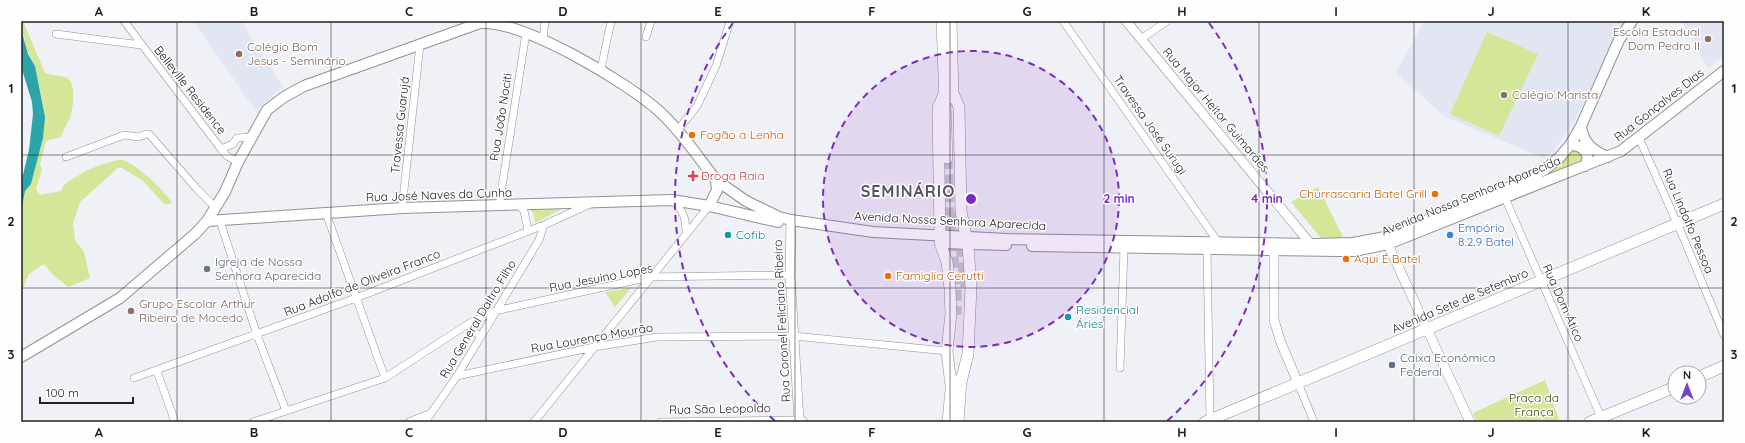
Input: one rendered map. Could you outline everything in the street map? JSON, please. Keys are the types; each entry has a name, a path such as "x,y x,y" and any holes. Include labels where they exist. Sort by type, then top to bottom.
{"main road":[{"path":"942,21 949,92 959,107 961,211 967,241 971,287 968,354 956,386 948,422"},
{"path":"951,21 949,92 951,158"},
{"name":"Avenida Nossa Senhora Aparecida","path":"1387,240 1526,180 1553,163 1570,144 1580,126 1611,57 1632,21"},
{"name":"Avenida Nossa Senhora Aparecida","path":"21,357 120,298 195,234 207,221 225,192 238,162 267,110 284,97 297,90 420,45 468,23 487,22 526,32 601,69 644,97 677,131 716,180 735,195 756,207 790,223 868,237 1124,248 1314,248 1387,240 1504,198 1608,157"},
{"name":"Rua Gonçalves Dias","path":"1608,157 1621,151 1639,138 1724,72"},
{"path":"949,92 938,108 940,240 947,262 950,288 951,314 947,351 956,386"},
{"path":"1580,126 1582,134 1588,144 1594,150 1608,157"},
{"path":"1570,144 1580,146 1586,152 1588,157 1585,166"},
{"path":"708,206 717,190 716,180"},
{"name":"Rua José Naves da Cunha","path":"207,221 402,208 672,200 790,223"},
{"name":"Avenida Sete de Setembro","path":"1208,421 1724,204"},
{"name":"Avenida Nossa Senhora Aparecida","path":"967,241 1218,242 1274,247"},
{"path":"958,422 956,386 961,314"},
{"path":"1707,373 1724,366"},
{"path":"1590,422 1667,390"}],"street":[{"name":"Belleville Residence","path":"124,21 221,149 227,156 238,162"},
{"path":"542,40 545,21"},
{"path":"601,69 611,21"},
{"path":"646,37 651,21"},
{"path":"677,131 697,106 716,66 730,21"},
{"name":"Travessa José Surugi","path":"1063,21 1218,242"},
{"name":"Rua Major Heitor Guimarães","path":"1126,21 1314,248"},
{"path":"1141,39 1167,21"},
{"name":"Rua João Nociti","path":"498,206 526,32"},
{"name":"Belleville Residence","path":"56,34 141,45"},
{"name":"Travessa Guarujá","path":"402,208 420,45"},
{"path":"66,157 124,135 139,137 149,134 197,189 215,207"},
{"name":"Belleville Residence","path":"221,149 233,144 237,138 251,137"},
{"name":"Rua Lindolfo Pessoa","path":"1639,138 1677,223 1724,335"},
{"name":"Rua Dom Ático","path":"1504,198 1601,417"},
{"path":"672,200 681,208 684,214 686,234"},
{"name":"Rua Adolfo de Oliveira Franco","path":"134,378 257,335 356,298 544,225 595,202"},
{"path":"519,205 524,211 528,230"},
{"path":"534,422 708,206"},
{"path":"326,213 385,378"},
{"path":"220,221 257,335 286,411"},
{"name":"Rua Coronel Feliciano Ribeiro","path":"790,223 790,275 793,336 801,421"},
{"name":"Rua General Daltro Filho","path":"425,422 457,376 495,311 540,240 544,225"},
{"path":"1387,240 1426,329 1470,422"},
{"path":"1274,247 1274,320 1281,343 1314,422"},
{"path":"1120,368 1124,248"},
{"path":"1207,249 1208,421"},
{"name":"Rua Jesuino Lopes","path":"253,422 385,378 468,324 495,311 650,278 790,275"},
{"path":"468,324 480,337"},
{"name":"Rua Lourenço Mourão","path":"457,376 594,347 657,337 793,336 947,351"},
{"path":"157,370 176,422"},
{"path":"409,422 431,412"},
{"name":"Rua São Leopoldo","path":"662,422 801,421"}],"shaded area":[{"name":"Colégio Bom Jesus - Seminário","path":"193,21 241,21 283,86 256,111"},
{"name":"Colégio Marista","path":"1424,21 1624,21 1575,120 1554,151 1543,158 1444,116 1396,73"},
{"name":"Escola Estadual Dom Pedro II","path":"1681,21 1724,21 1724,56 1708,68"}],"green space":[{"path":"21,21 23,21 45,73 67,78 72,85 73,91 73,104 69,120 61,137 46,141 40,164 42,170 36,189 40,195 61,191 62,188 72,179 85,172 106,163 121,160 126,161 141,171 163,191 172,202 170,204 164,204 143,181 122,168 118,168 80,202 73,223 75,240 84,252 90,278 68,287 52,274 44,264 29,274 21,293 21,212 25,191 31,184 43,138 44,110 35,66 26,47 21,29"},
{"path":"1487,32 1538,54 1499,136 1450,114"},
{"path":"1580,148 1583,159 1581,161 1538,179 1557,164 1570,150"},
{"path":"1318,187 1343,237 1321,238 1291,202"},
{"path":"529,206 566,207 535,223 534,215"},
{"path":"631,288 615,307 605,292"},
{"name":"Praça da França","path":"1545,380 1560,422 1477,422 1473,413"}],"water":[{"path":"21,29 28,54 35,66 45,117 43,138 31,184 25,191 21,212 21,183 29,150 33,114 32,102 21,66"}],"tunnel":[{"path":"947,158 949,211 956,289 956,315"},
{"path":"957,213 966,287"}],"place":[{"name":"Escola Estadual Dom Pedro II","path":"1708,39"},
{"name":"Colégio Bom Jesus - Seminário","path":"239,54"},
{"name":"Colégio Marista","path":"1504,95"},
{"name":"Fogão a Lenha","path":"692,135"},
{"name":"Droga Raia","path":"693,176"},
{"name":"Churrascaria Batel Grill","path":"1435,194"},
{"name":"Cofib","path":"728,235"},
{"name":"Empório 8.2.9 Batel","path":"1450,235"},
{"name":"Aqui É Batel","path":"1346,259"},
{"name":"Igreja de Nossa Senhora Aparecida","path":"207,269"},
{"name":"Famiglia Cerutti","path":"888,276"},
{"name":"Grupo Escolar Arthur Ribeiro de Macedo","path":"131,311"},
{"name":"Residencial Áries","path":"1068,317"},
{"name":"Caixa Econômica Federal","path":"1392,365"}],"district":[{"name":"SEMINÁRIO","path":"908,191"}]}
